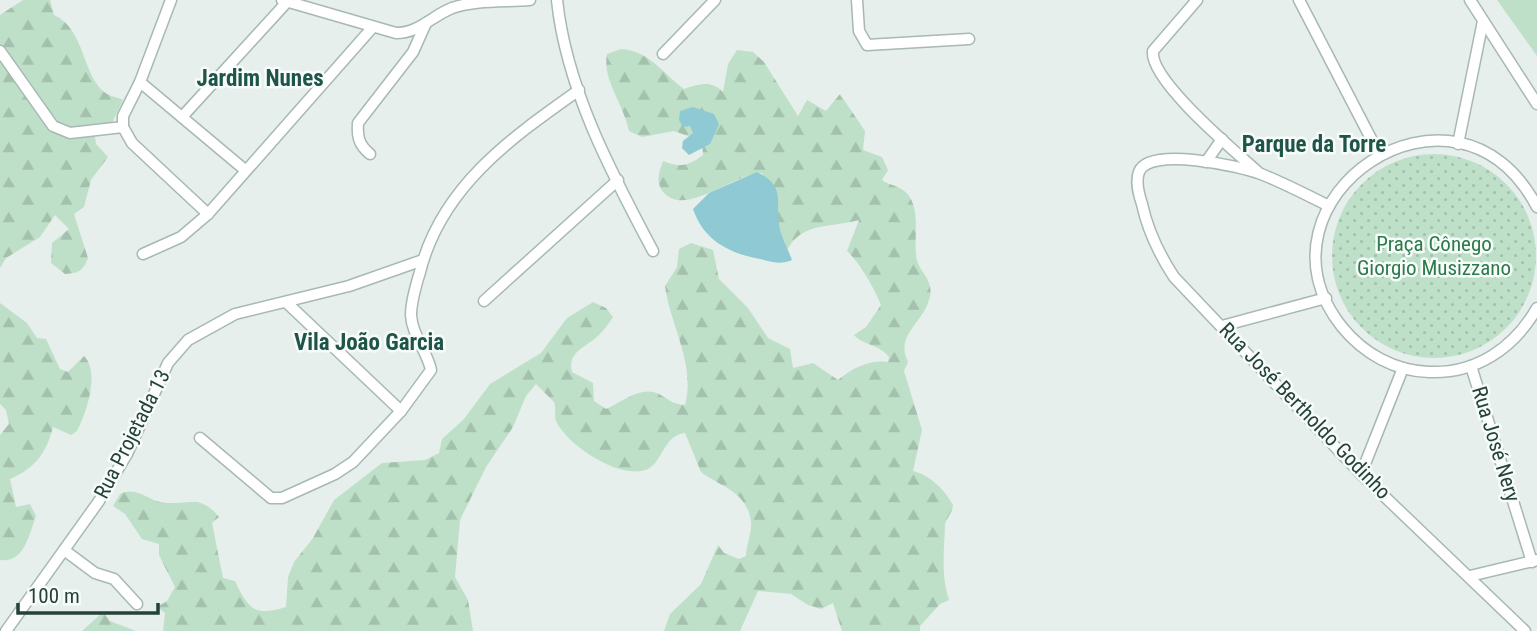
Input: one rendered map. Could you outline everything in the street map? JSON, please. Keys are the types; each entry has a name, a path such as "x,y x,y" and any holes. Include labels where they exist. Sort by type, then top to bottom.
{"street":[{"path":"171,0 140,82 123,116 123,127 132,143 208,214"},
{"path":"182,117 284,1 372,29 405,33 452,8 470,4 530,0"},
{"path":"557,0 560,24 579,90 618,180 653,251"},
{"path":"663,54 715,0"},
{"path":"856,0 859,31 867,45 969,39"},
{"path":"1197,0 1153,51 1156,68 1222,139 1259,173"},
{"path":"1299,0 1379,154"},
{"path":"1469,0 1537,104"},
{"path":"1458,144 1483,21"},
{"path":"370,154 362,147 357,135 358,123 413,52 426,23"},
{"path":"143,254 181,237 208,214 372,29"},
{"path":"0,51 45,120 53,127 70,133 123,127"},
{"path":"140,82 245,170"},
{"path":"200,438 266,496 277,499 335,474 353,462 401,411 430,370 414,332 411,314 423,260 439,219 497,150 579,90"},
{"path":"1222,139 1206,162 1259,173 1329,206"},
{"path":"1537,207 1534,191 1501,163 1483,152 1458,144 1412,143 1379,154 1350,176 1329,206 1318,244 1318,264 1326,298 1340,325 1356,342 1375,356 1403,368 1437,373 1471,366 1503,349 1533,326 1537,308"},
{"name":"Rua José Bertholdo Godinho","path":"1206,162 1156,158 1138,172 1138,188 1157,252 1174,277 1361,474 1525,631"},
{"path":"484,301 618,180"},
{"name":"Rua Projetada 13","path":"6,631 64,550 127,454 168,363 188,340 235,314 287,303 385,275 423,260"},
{"path":"1222,326 1326,298"},
{"path":"287,303 401,411"},
{"name":"Rua José Nery","path":"1471,366 1535,561"},
{"path":"1361,474 1403,368"},
{"path":"64,550 95,573 114,579 137,604"},
{"path":"1470,576 1535,561"}],"green space":[{"path":"23,0 50,0 54,15 72,31 99,87 107,94 123,100 111,125 94,129 96,144 108,157 91,180 84,207 74,214 88,258 82,269 74,273 65,274 51,263 52,243 69,229 55,215 40,237 6,258 0,268 0,15"},
{"path":"1497,0 1537,0 1537,56"},
{"path":"621,49 648,58 684,89 709,84 723,92 728,64 737,50 753,52 764,62 798,116 807,100 826,111 840,94 865,131 863,150 882,157 888,170 882,180 903,190 909,196 916,217 917,261 930,286 926,308 905,344 908,362 904,371 922,430 913,471 936,484 953,505 945,523 944,545 944,573 949,600 940,604 920,626 920,631 842,631 833,603 821,609 808,605 791,594 758,591 740,631 664,631 670,614 701,584 718,545 724,553 739,559 746,556 751,531 749,512 732,491 701,472 685,433 672,438 648,469 624,470 611,466 572,442 556,420 554,402 536,384 526,396 513,427 486,467 460,520 455,577 468,600 473,631 163,631 165,613 157,607 167,601 175,587 159,555 159,544 142,539 125,514 113,506 120,494 133,492 161,502 201,503 213,510 219,517 212,523 223,578 235,581 249,604 260,611 286,607 288,577 294,562 313,538 334,500 382,463 425,460 439,453 442,439 464,419 490,384 541,353 567,318 593,302 606,308 613,317 599,335 575,354 571,365 572,372 593,383 594,401 606,409 639,393 652,392 674,403 685,405 688,390 685,360 665,286 677,267 679,249 691,243 713,250 719,279 748,308 768,338 790,349 793,368 813,363 838,380 862,365 888,362 889,357 885,353 854,335 866,327 881,305 866,276 847,251 859,220 804,232 789,247 783,259 762,173 685,200 673,199 664,193 659,181 663,161 674,165 693,162 703,155 702,141 674,131 642,137 629,131 606,64 607,54"},
{"name":"Praça Cônego Giorgio Musizzano","path":"1434,154 1473,162 1491,171 1506,184 1519,199 1528,217 1536,256 1528,295 1519,313 1506,328 1491,341 1473,350 1434,358 1395,350 1377,341 1362,328 1349,313 1340,295 1332,256 1340,217 1349,199 1362,184 1377,171 1395,162"},
{"path":"0,303 27,323 37,338 46,339 60,369 68,372 84,356 91,372 88,403 77,431 71,435 53,427 47,445 38,459 10,479 16,507 30,504 36,516 25,546 15,557 8,560 0,560 0,435 9,424 6,410 0,404"},
{"path":"103,612 110,621 136,631 82,631"}],"water":[{"path":"693,107 714,114 719,124 710,144 689,155 682,148 683,141 693,133 690,126 683,127 679,120 680,111"},
{"path":"757,172 772,182 775,188 782,237 792,260 788,262 780,263 749,256 719,244 704,229 693,209 709,193"}],"district":[{"name":"Jardim Nunes","path":"260,78"},
{"name":"Parque da Torre","path":"1314,144"},
{"name":"Vila João Garcia","path":"369,342"}]}
